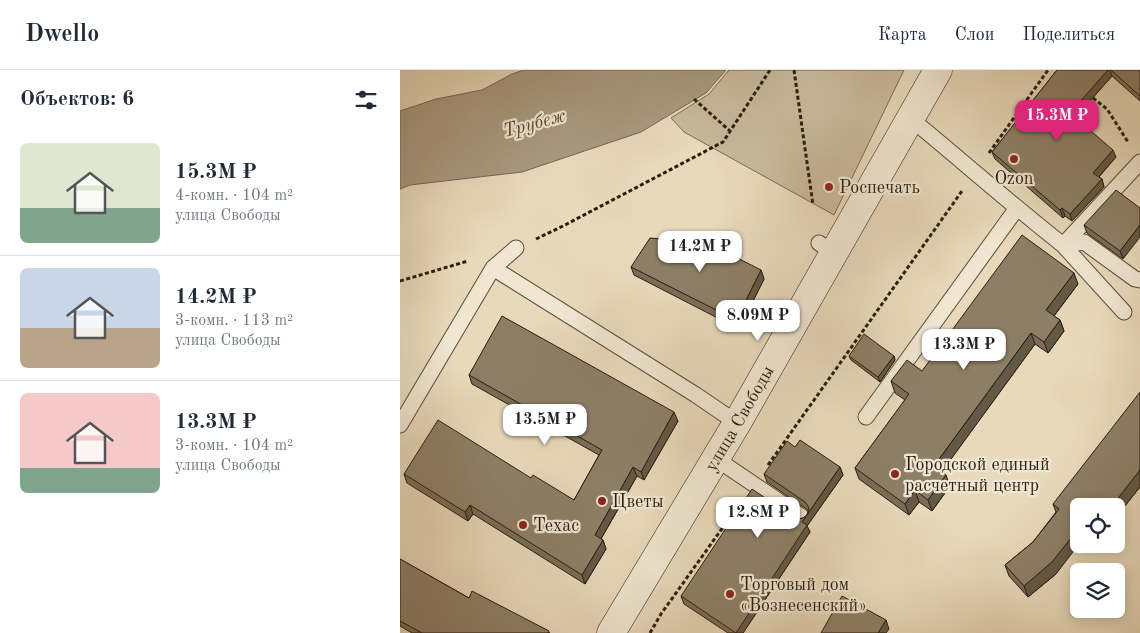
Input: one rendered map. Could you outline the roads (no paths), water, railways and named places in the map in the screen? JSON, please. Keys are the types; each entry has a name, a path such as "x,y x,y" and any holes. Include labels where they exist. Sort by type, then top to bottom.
{"main road":[{"name":"улица Свободы","path":"611,633 736,423 826,248 910,118 938,70"}],"lane":[{"path":"910,118 1063,245 1124,312"},
{"path":"1063,245 1140,162"},
{"path":"866,417 1017,208"},
{"path":"1063,245 1084,242 1135,279 1140,280"},
{"path":"400,425 493,268 516,248"},
{"path":"493,268 696,395 736,423"},
{"path":"716,458 802,517"}],"water":[{"name":"Трубеж","path":"524,70 726,70 706,93 641,132 522,172 410,185 400,189 400,111 436,99 482,90 512,74"}],"place":[{"name":"Ozon","path":"1014,159"},
{"name":"Роспечать","path":"829,187"},
{"name":"Городской единый расчетный центр","path":"895,474"},
{"name":"Цветы","path":"602,501"},
{"name":"Техас","path":"523,525"},
{"name":"Торговый дом «Вознесенский»","path":"730,594"}]}
